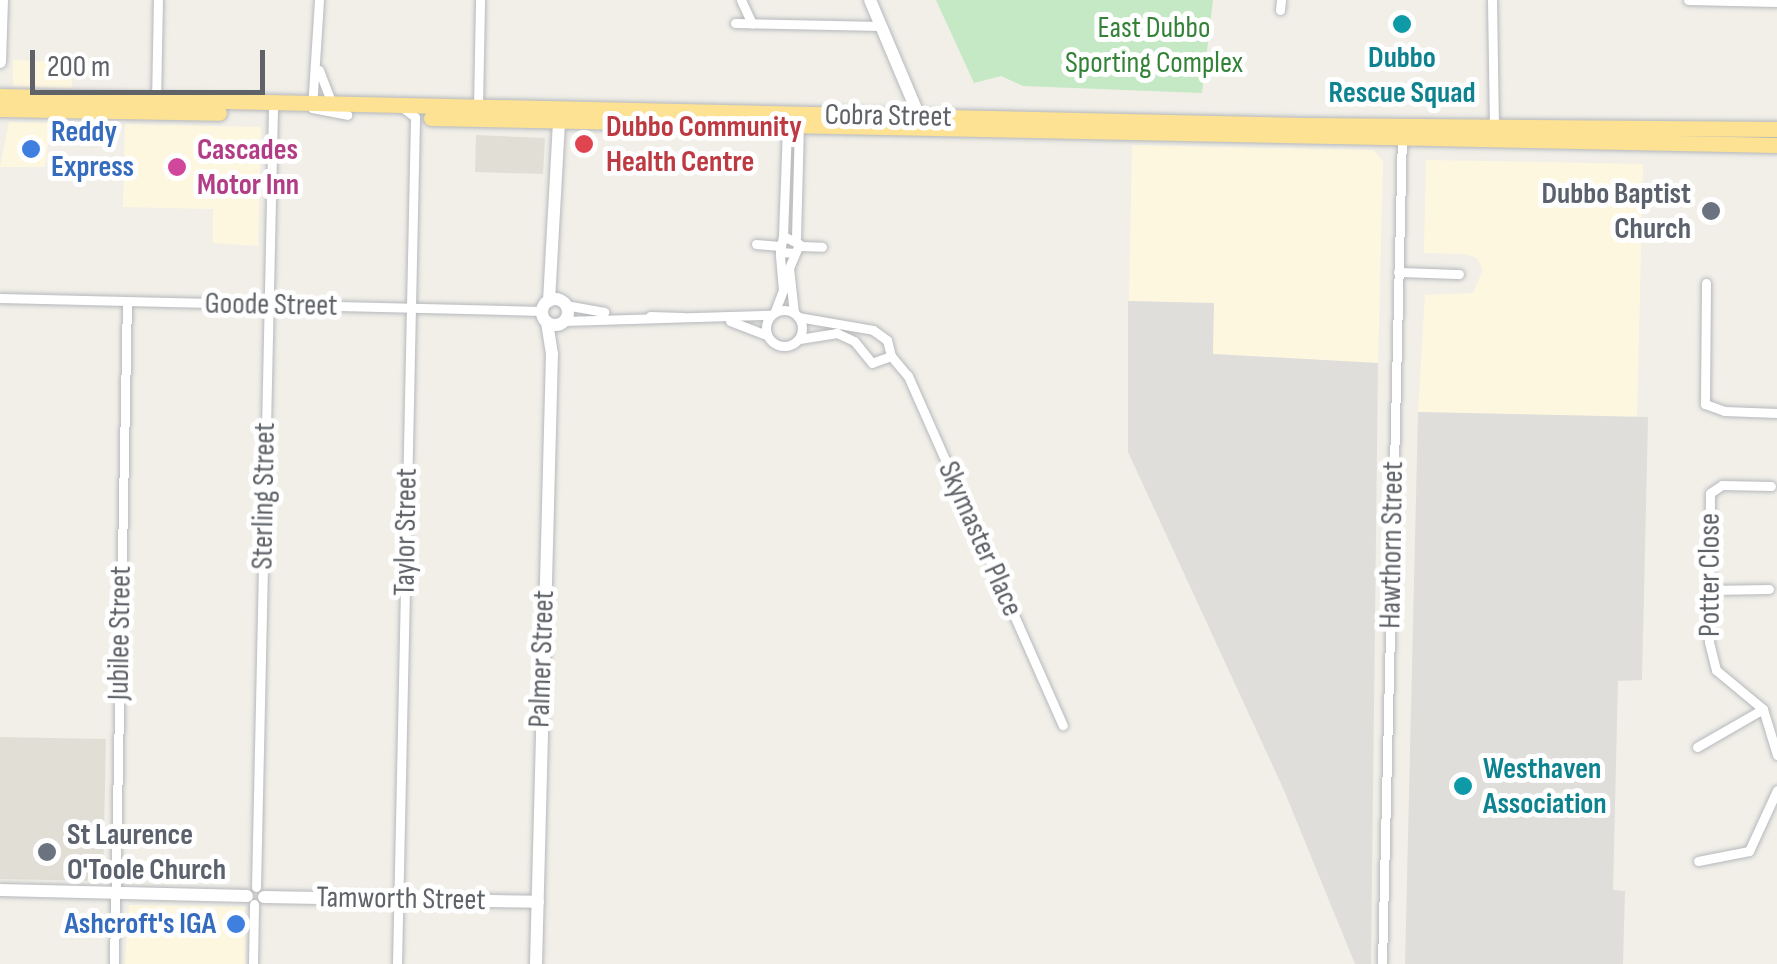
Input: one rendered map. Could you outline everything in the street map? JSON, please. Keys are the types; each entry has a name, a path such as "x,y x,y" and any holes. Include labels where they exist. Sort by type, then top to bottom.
{"highway":[{"name":"Cobra Street","path":"0,96 273,110 478,107 534,115"},
{"name":"Cobra Street","path":"273,110 312,105 415,118 534,115 793,122"},
{"name":"Cobra Street","path":"0,109 156,106"},
{"path":"462,118 478,107"},
{"path":"534,115 550,113 559,123"},
{"name":"Cobra Street","path":"559,123 921,122 1777,144"},
{"name":"Cobra Street","path":"1402,132 1492,123 1777,129"}],"street":[{"path":"0,62 2,0"},
{"path":"156,106 158,0"},
{"path":"312,105 318,62 318,0"},
{"path":"478,107 480,0"},
{"path":"742,0 752,24"},
{"path":"870,0 921,122"},
{"path":"1492,0 1492,123 1501,138"},
{"path":"1688,0 1777,2"},
{"path":"735,24 882,26"},
{"path":"318,62 326,97 344,111"},
{"path":"401,108 415,118"},
{"name":"Sterling Street","path":"253,964 273,110"},
{"name":"Taylor Street","path":"396,964 415,118"},
{"path":"767,336 783,290 780,245 793,122"},
{"path":"793,122 797,246 788,290 798,339"},
{"name":"Palmer Street","path":"536,964 559,123"},
{"name":"Hawthorn Street","path":"1382,964 1402,132"},
{"path":"756,244 822,247"},
{"path":"780,245 797,246"},
{"path":"1398,272 1459,274"},
{"path":"1706,283 1705,404 1724,412 1777,413"},
{"name":"Goode Street","path":"0,298 708,316"},
{"name":"Jubilee Street","path":"114,964 127,302"},
{"name":"Skymaster Place","path":"708,316 796,315 873,330 887,340 892,356 908,376 1063,725"},
{"path":"708,316 767,336 779,346 837,333 854,341 872,363 892,356"},
{"name":"Potter Close","path":"1764,709 1712,662 1710,493 1722,485 1771,486"},
{"path":"1710,590 1769,590"},
{"path":"1697,747 1764,709 1777,755"},
{"path":"1749,851 1777,790"},
{"path":"1698,861 1749,851 1759,858"},
{"name":"Tamworth Street","path":"0,890 538,902"}],"shaded area":[{"path":"13,60 73,62 72,88 13,86"},
{"path":"9,122 51,123 45,167 0,167"},
{"path":"125,124 261,127 258,246 213,243 213,209 123,207"},
{"path":"476,135 545,138 543,174 475,172"},
{"path":"1132,145 1373,150 1383,161 1378,363 1212,354 1213,303 1129,301"},
{"path":"1426,160 1643,164 1637,417 1418,412 1425,295 1473,293 1483,270 1477,258 1466,254 1424,253"},
{"path":"1128,301 1214,303 1213,354 1378,363 1371,964 1355,964 1283,788 1128,452"},
{"path":"1418,412 1648,417 1642,680 1618,681 1613,890 1625,891 1623,964 1405,964"},
{"path":"0,737 106,739 103,881 0,879"},
{"path":"129,905 245,907 245,964 125,964"}],"green space":[{"name":"East Dubbo Sporting Complex","path":"936,0 1213,0 1202,93 1023,86 1001,76 974,83"}],"place":[{"name":"Dubbo Rescue Squad","path":"1402,24"},
{"name":"Dubbo Community Health Centre","path":"584,144"},
{"name":"Reddy Express","path":"31,149"},
{"name":"Cascades Motor Inn","path":"177,167"},
{"name":"Dubbo Baptist Church","path":"1711,211"},
{"name":"Westhaven Association","path":"1463,786"},
{"name":"St Laurence O'Toole Church","path":"47,852"},
{"name":"Ashcroft's IGA","path":"236,924"}]}
